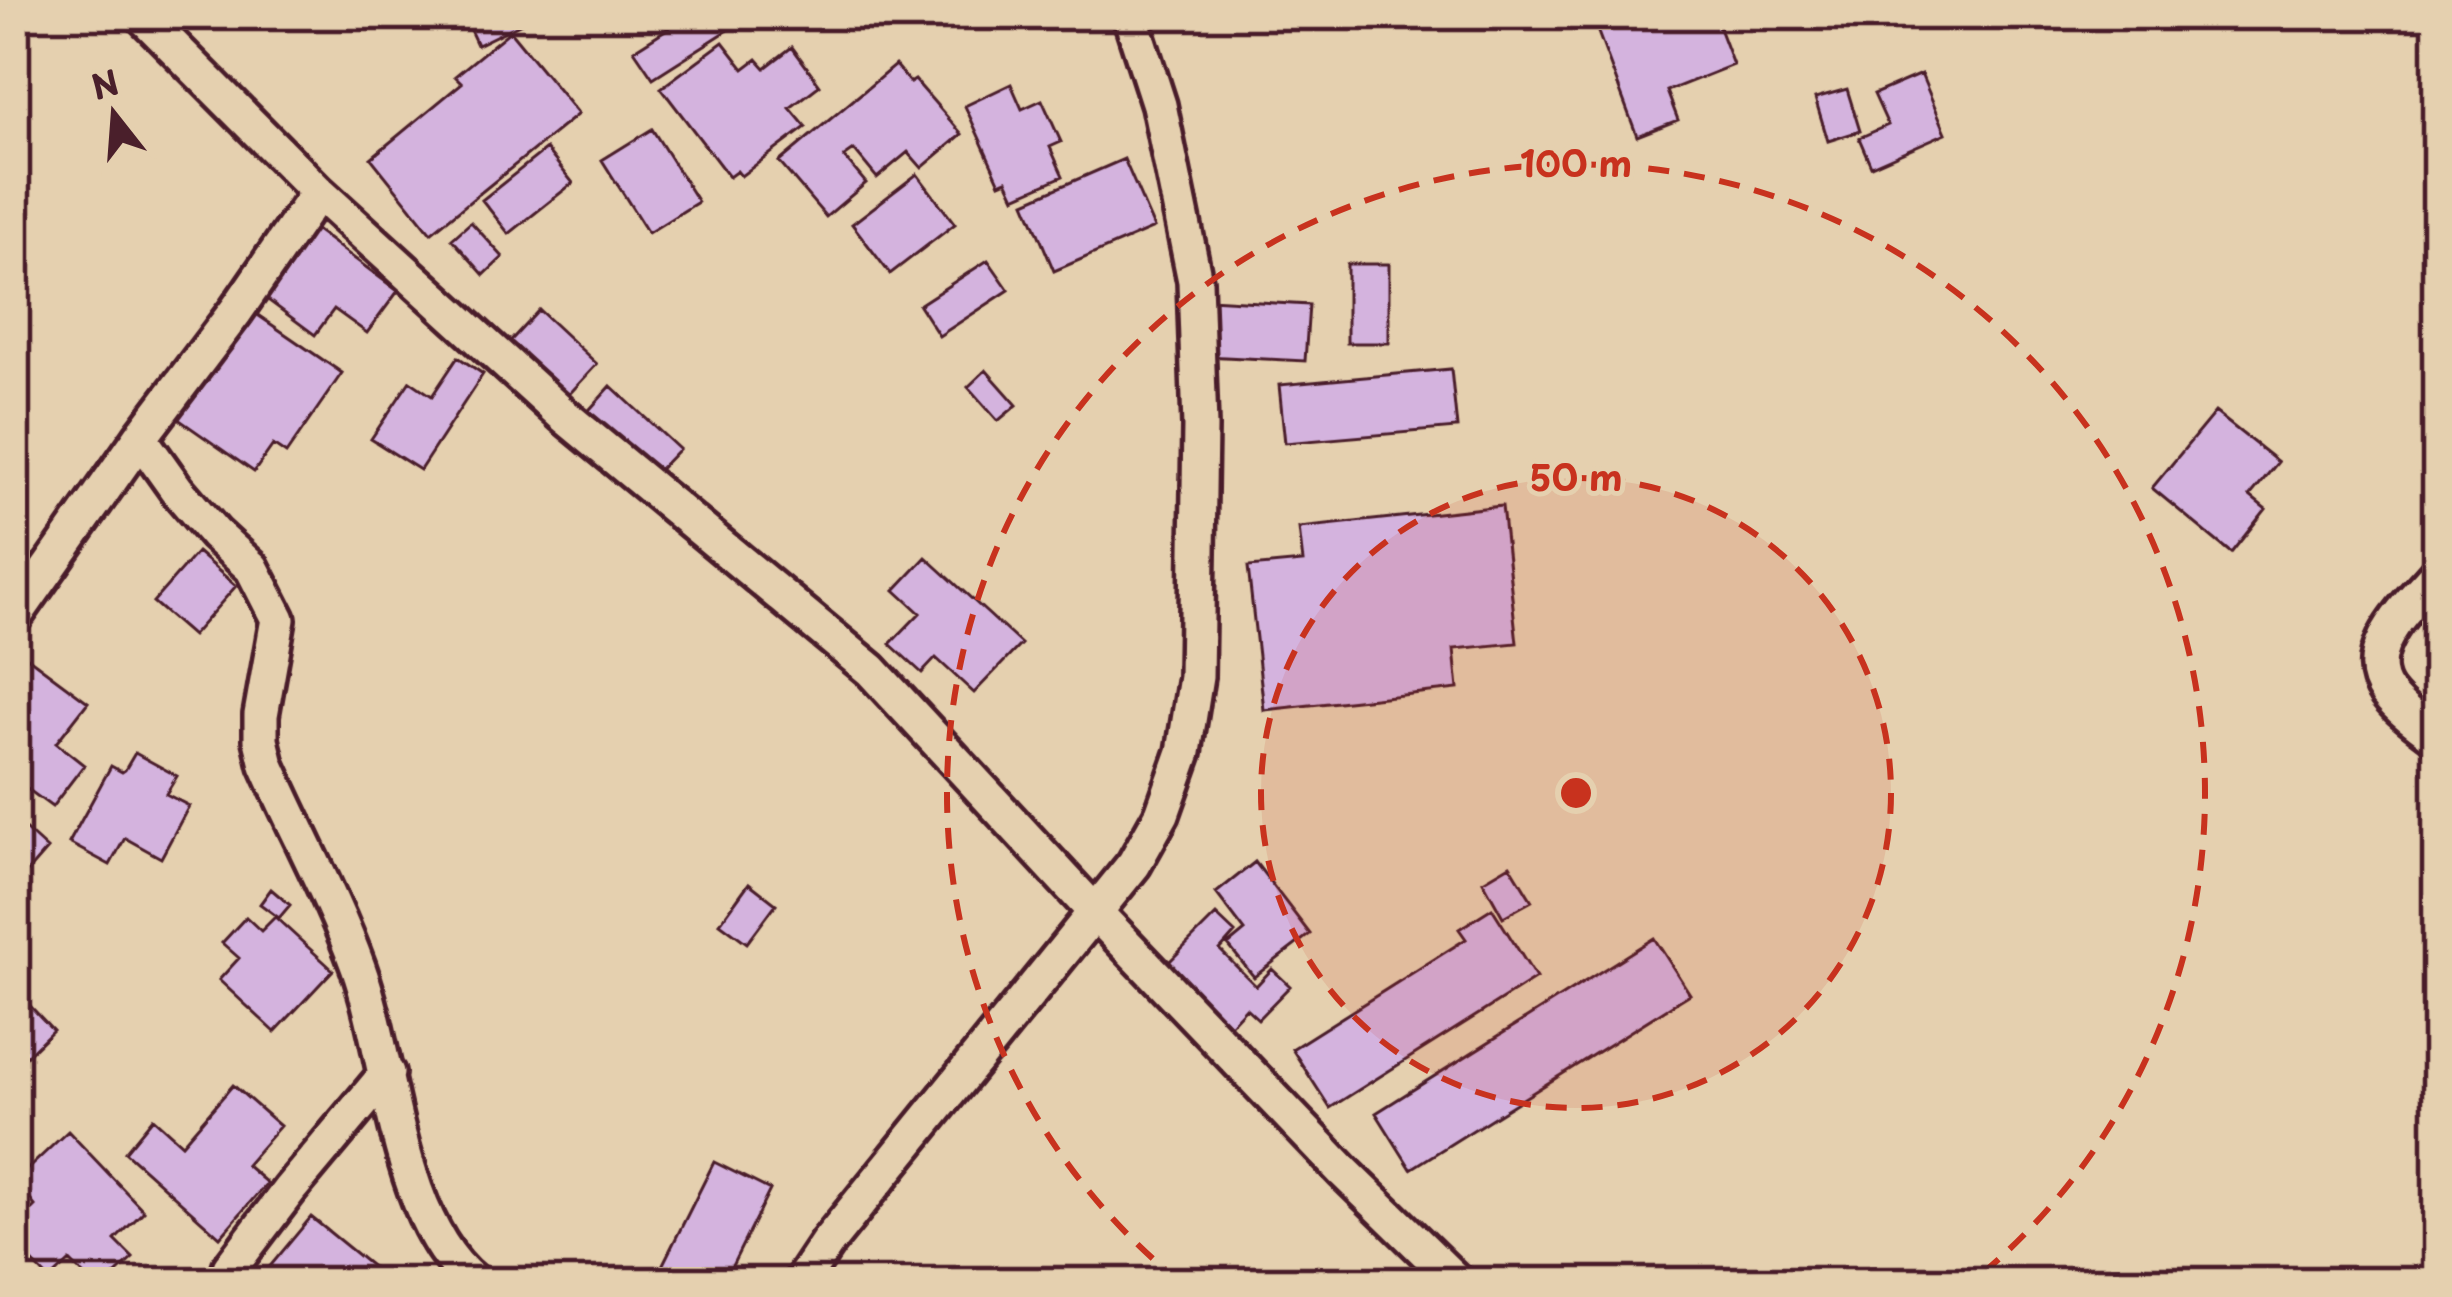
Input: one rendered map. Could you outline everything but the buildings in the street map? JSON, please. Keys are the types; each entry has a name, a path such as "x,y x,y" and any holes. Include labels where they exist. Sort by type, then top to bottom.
{"street":[{"path":"142,15 318,192 562,414 871,670 1094,911 1344,1172 1457,1282"},
{"path":"801,1282 827,1243 1134,864 1162,814 1184,752 1196,677 1200,427 1195,281 1159,105 1130,15"},
{"path":"15,616 318,192"},
{"path":"140,438 190,505 252,568 278,619 262,716 267,765 359,971 420,1202 440,1242 474,1282"},
{"path":"2437,572 2384,636 2378,668 2384,690 2437,737"},
{"path":"230,1268 387,1073"}]}
